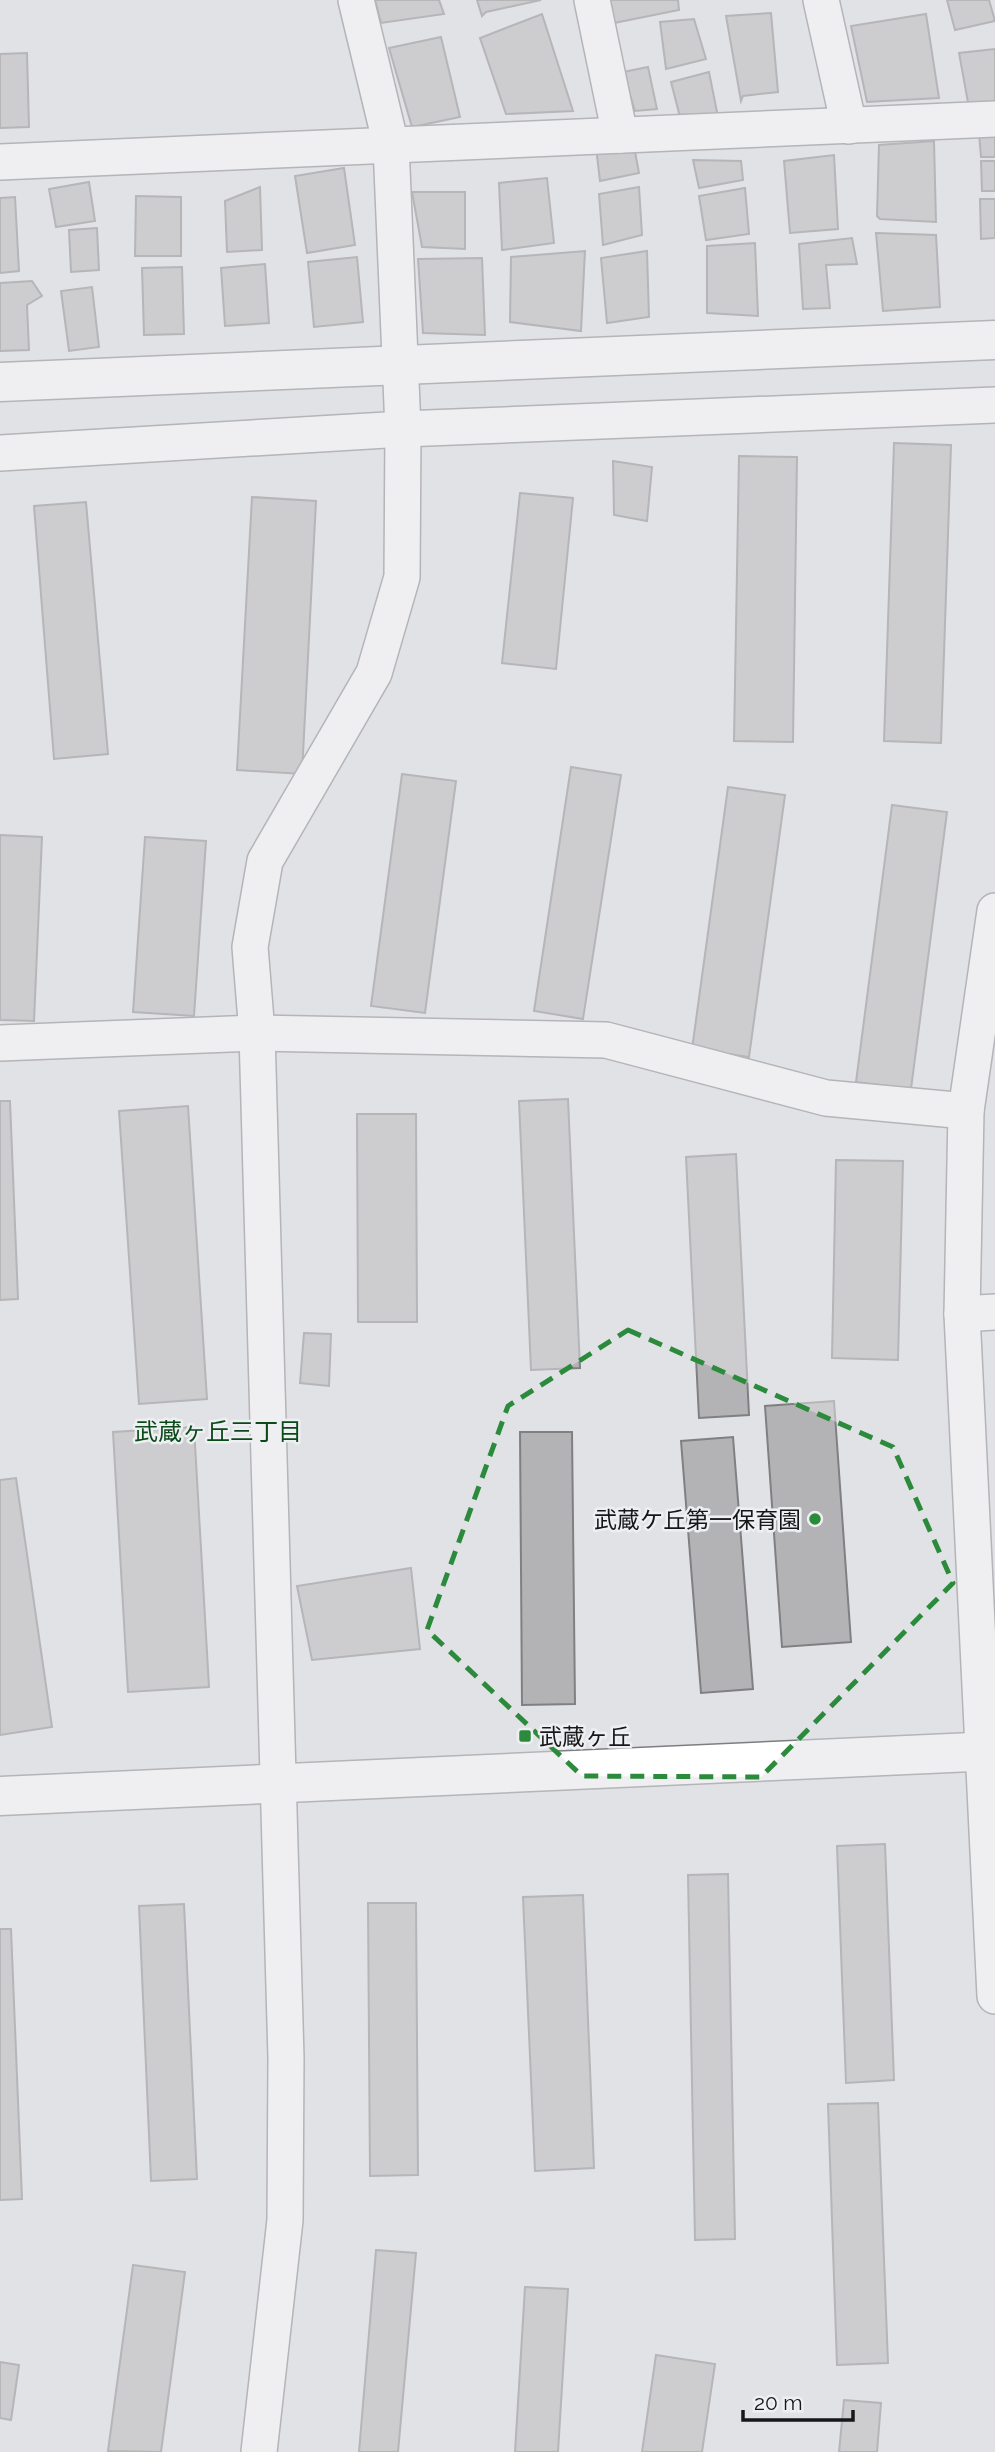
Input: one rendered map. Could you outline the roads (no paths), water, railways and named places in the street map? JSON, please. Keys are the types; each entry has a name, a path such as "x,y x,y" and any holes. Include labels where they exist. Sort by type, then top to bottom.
{"street":[{"path":"259,2452 285,2220 286,2058 276,1782 257,1033 250,947 265,861 374,673 402,577 403,429 391,145 356,0"},
{"path":"592,0 620,135"},
{"path":"821,0 849,126"},
{"path":"0,162 995,119"},
{"path":"0,382 995,340"},
{"path":"0,453 403,429 995,405"},
{"path":"995,911 966,1111 979,1313 995,1996"},
{"path":"0,1043 257,1033 606,1040 826,1098 966,1111"},
{"path":"0,1796 988,1751"}],"place":[{"name":"武蔵ケ丘第一保育園","path":"815,1519"},
{"name":"武蔵ヶ丘","path":"525,1736"}],"district":[{"name":"武蔵ヶ丘三丁目","path":"218,1431"}]}
